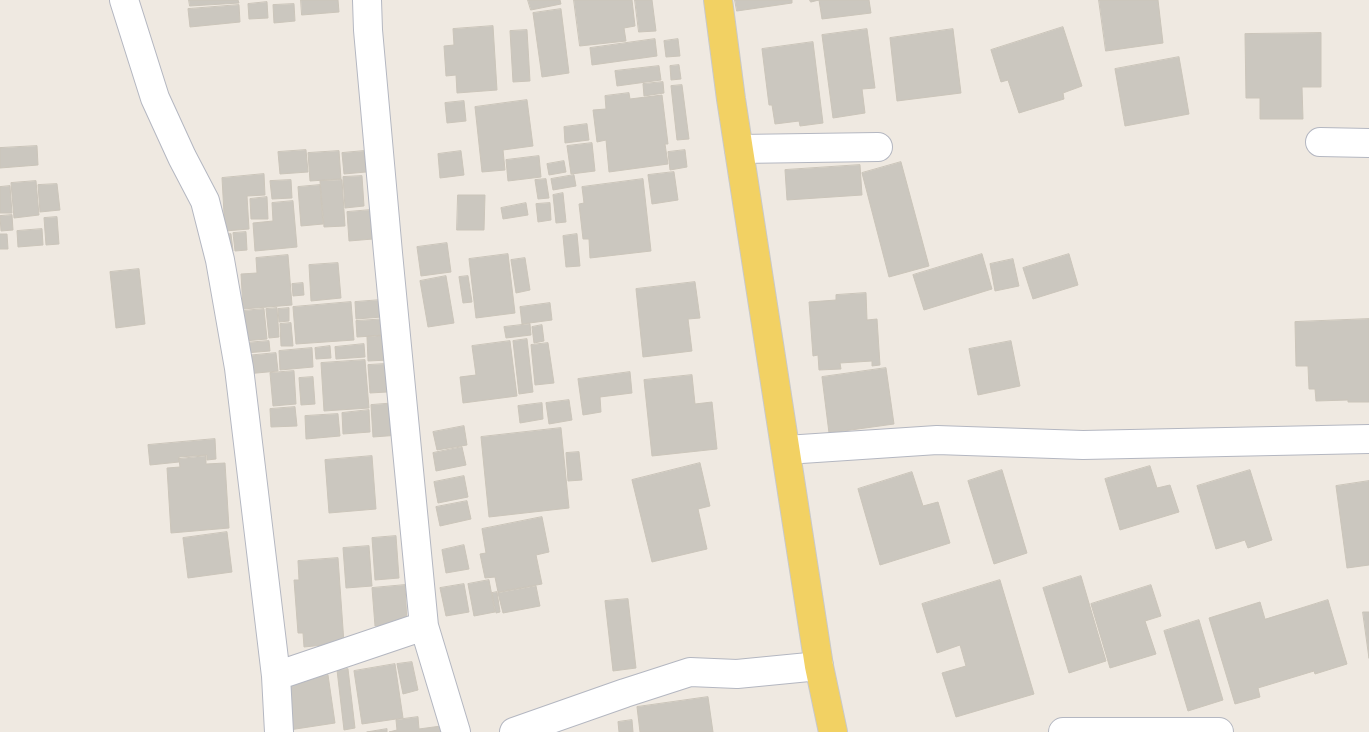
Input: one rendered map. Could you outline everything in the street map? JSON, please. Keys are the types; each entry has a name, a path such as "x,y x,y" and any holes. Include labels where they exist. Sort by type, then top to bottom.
{"main road":[{"path":"718,0 739,149 819,666 833,732"}],"street":[{"path":"124,0 156,98 182,157 205,201 220,260 239,368 276,676 279,732"},
{"path":"367,0 388,253 424,626 456,732"},
{"path":"1320,142 1369,142"},
{"path":"739,149 878,147"},
{"path":"786,450 937,440 1083,445 1369,439"},
{"path":"276,676 424,626"},
{"path":"514,732 690,672 737,674 819,666"},
{"path":"1063,732 1219,732"}],"building":[{"path":"189,0 238,0 239,3 190,6"},
{"path":"301,0 338,0 339,12 302,15"},
{"path":"528,0 560,0 561,4 531,10"},
{"path":"574,0 632,0 635,26 624,28 626,41 580,46"},
{"path":"635,0 652,0 656,31 639,32"},
{"path":"735,0 792,0 792,3 737,11"},
{"path":"819,0 869,0 871,13 822,19"},
{"path":"1099,0 1158,0 1163,43 1106,51"},
{"path":"267,2 268,18 249,19 248,4"},
{"path":"294,4 295,21 274,23 273,5"},
{"path":"239,5 240,22 190,27 188,9"},
{"path":"561,9 569,73 542,77 533,13"},
{"path":"493,26 497,90 457,93 456,75 446,76 444,46 454,45 453,29"},
{"path":"1063,27 1082,86 1063,93 1064,99 1019,113 1008,80 1001,82 991,50"},
{"path":"867,29 875,88 862,89 865,113 833,118 822,35"},
{"path":"953,29 961,93 897,101 890,38"},
{"path":"527,30 530,81 513,82 510,31"},
{"path":"1321,33 1321,87 1302,87 1303,119 1260,119 1260,98 1246,98 1245,34"},
{"path":"655,39 657,56 592,65 590,48"},
{"path":"678,39 680,56 666,57 664,41"},
{"path":"813,42 823,123 800,126 799,121 775,124 772,105 769,105 762,49"},
{"path":"1179,57 1189,114 1125,126 1115,69"},
{"path":"679,65 681,79 671,80 670,66"},
{"path":"659,66 661,80 617,86 615,71"},
{"path":"663,82 664,93 644,96 643,84"},
{"path":"682,85 689,139 677,140 671,86"},
{"path":"629,93 630,99 662,95 668,144 665,144 668,164 609,172 606,140 597,142 593,110 606,109 605,96"},
{"path":"527,100 533,146 503,150 505,170 482,172 475,107"},
{"path":"464,101 466,121 447,123 445,103"},
{"path":"587,124 589,140 565,143 564,127"},
{"path":"592,143 595,171 571,174 567,146"},
{"path":"37,146 38,165 0,168 0,148"},
{"path":"306,150 308,172 280,174 278,152"},
{"path":"685,150 687,167 670,170 668,152"},
{"path":"339,151 341,179 310,181 308,153"},
{"path":"364,151 366,172 344,174 342,153"},
{"path":"461,151 464,175 440,178 438,154"},
{"path":"539,156 541,177 508,181 506,160"},
{"path":"564,161 566,172 549,175 547,164"},
{"path":"901,162 929,266 889,277 862,173"},
{"path":"860,165 862,195 787,200 785,170"},
{"path":"674,172 678,200 652,204 648,175"},
{"path":"264,174 265,195 247,196 249,229 225,231 222,178"},
{"path":"574,175 576,186 553,190 551,179"},
{"path":"362,176 364,206 345,208 343,177"},
{"path":"546,179 549,198 538,199 535,180"},
{"path":"643,179 651,251 590,258 589,239 583,239 579,204 584,203 582,187"},
{"path":"291,180 292,198 272,199 270,181"},
{"path":"342,180 345,226 324,227 320,181"},
{"path":"36,181 39,215 14,218 11,183"},
{"path":"57,184 60,210 40,212 38,185"},
{"path":"320,185 323,224 301,226 298,187"},
{"path":"10,186 12,213 0,213 0,187"},
{"path":"563,193 566,222 556,223 553,195"},
{"path":"458,195 485,195 484,230 457,230"},
{"path":"267,197 268,219 251,219 250,199"},
{"path":"293,201 297,247 255,251 253,223 273,221 272,203"},
{"path":"526,203 528,215 503,219 501,208"},
{"path":"550,203 551,220 538,222 536,204"},
{"path":"371,210 373,239 349,241 347,212"},
{"path":"12,215 13,230 1,231 0,216"},
{"path":"57,217 59,244 46,245 44,218"},
{"path":"42,229 43,245 18,247 17,231"},
{"path":"246,232 247,250 235,251 233,233"},
{"path":"0,234 7,234 8,249 0,249"},
{"path":"231,234 233,251 222,252 221,235"},
{"path":"577,234 580,266 566,267 563,236"},
{"path":"447,243 451,272 421,276 417,247"},
{"path":"508,254 515,313 476,318 469,259"},
{"path":"982,254 992,289 924,310 913,275"},
{"path":"1069,254 1078,285 1033,299 1023,268"},
{"path":"288,255 292,305 243,309 241,274 257,273 256,258"},
{"path":"525,258 530,290 516,293 511,260"},
{"path":"1013,259 1019,286 995,291 990,264"},
{"path":"338,263 341,298 311,301 309,265"},
{"path":"139,269 145,324 116,328 110,272"},
{"path":"446,276 454,323 428,327 420,281"},
{"path":"468,276 472,302 463,303 459,277"},
{"path":"695,282 700,318 688,319 692,351 643,357 636,289"},
{"path":"303,283 304,295 293,296 292,284"},
{"path":"866,293 867,320 877,319 880,365 872,366 872,361 840,363 841,369 819,370 818,355 813,356 809,302 836,300 836,295"},
{"path":"381,300 382,317 356,319 355,302"},
{"path":"351,302 354,340 296,344 293,307"},
{"path":"550,303 552,320 522,324 520,307"},
{"path":"277,308 279,337 269,338 266,309"},
{"path":"289,308 289,321 279,322 278,309"},
{"path":"264,309 267,339 244,341 242,311"},
{"path":"387,319 389,335 357,337 356,321"},
{"path":"1369,319 1369,402 1348,402 1348,400 1316,401 1315,389 1309,389 1308,366 1296,366 1295,322"},
{"path":"291,323 293,346 281,346 280,324"},
{"path":"530,324 531,335 506,338 504,327"},
{"path":"542,325 544,341 534,343 532,327"},
{"path":"387,335 389,360 368,361 367,337"},
{"path":"527,339 533,392 519,394 513,341"},
{"path":"269,341 270,351 245,353 244,343"},
{"path":"510,341 517,396 463,403 460,377 476,375 472,346"},
{"path":"1011,341 1020,386 978,395 969,349"},
{"path":"548,343 554,383 535,385 531,345"},
{"path":"364,344 365,357 336,359 335,347"},
{"path":"330,346 331,358 316,359 315,348"},
{"path":"312,348 313,367 280,370 279,351"},
{"path":"276,353 278,371 246,374 245,356"},
{"path":"365,360 369,408 324,411 321,363"},
{"path":"385,364 387,392 370,393 368,365"},
{"path":"886,368 894,424 829,433 822,377"},
{"path":"294,371 296,404 273,406 270,373"},
{"path":"630,372 632,393 600,397 601,412 583,415 578,379"},
{"path":"692,375 695,404 712,402 717,449 652,456 644,380"},
{"path":"313,377 315,404 301,405 299,378"},
{"path":"569,400 572,420 549,424 546,403"},
{"path":"397,403 400,435 373,437 371,405"},
{"path":"542,403 543,419 520,423 518,406"},
{"path":"295,407 297,426 271,427 270,409"},
{"path":"369,410 370,432 343,434 342,413"},
{"path":"338,414 340,436 306,439 305,416"},
{"path":"464,426 467,445 437,450 433,432"},
{"path":"561,428 569,508 489,517 481,437"},
{"path":"215,439 216,459 207,460 207,455 179,457 179,462 150,465 148,445"},
{"path":"462,447 466,465 436,471 433,453"},
{"path":"579,452 582,480 568,481 566,453"},
{"path":"206,456 206,464 225,463 229,528 171,533 167,468 180,467 179,459"},
{"path":"372,456 376,509 329,513 325,460"},
{"path":"700,463 710,506 698,509 707,549 652,562 632,480"},
{"path":"1150,466 1157,488 1170,485 1179,512 1120,530 1105,479"},
{"path":"1002,470 1027,553 994,564 968,481"},
{"path":"1250,470 1272,540 1248,548 1245,540 1216,549 1197,486"},
{"path":"912,472 923,506 938,502 950,543 880,565 858,489"},
{"path":"464,476 468,497 438,503 434,482"},
{"path":"1369,481 1369,565 1347,568 1336,486"},
{"path":"467,501 471,519 440,526 436,507"},
{"path":"542,517 549,552 536,555 542,584 498,592 495,577 485,578 480,554 486,553 482,529"},
{"path":"227,532 232,572 188,578 183,538"},
{"path":"396,536 399,578 375,580 372,538"},
{"path":"464,545 469,569 446,573 442,550"},
{"path":"369,546 372,586 346,588 343,548"},
{"path":"338,558 344,643 304,647 303,633 298,633 294,580 299,580 298,561"},
{"path":"1081,576 1106,661 1069,673 1043,588"},
{"path":"489,580 495,612 474,616 468,584"},
{"path":"1000,580 1034,694 956,717 942,673 966,666 960,645 937,653 922,604"},
{"path":"464,584 469,612 446,616 440,588"},
{"path":"405,585 407,623 375,626 372,588"},
{"path":"1151,585 1161,616 1145,621 1156,654 1110,668 1091,604"},
{"path":"536,586 540,606 503,613 498,593"},
{"path":"497,592 500,612 496,613 492,593"},
{"path":"628,599 636,668 613,671 605,601"},
{"path":"1328,600 1347,664 1315,674 1314,671 1258,688 1260,697 1235,704 1209,618 1260,602 1265,619"},
{"path":"1363,612 1369,612 1369,658"},
{"path":"1199,620 1223,700 1188,711 1164,631"},
{"path":"412,662 418,690 403,694 397,664"},
{"path":"395,664 403,718 362,724 354,671"},
{"path":"348,669 355,728 344,730 337,670"},
{"path":"328,675 335,723 289,730 283,681"},
{"path":"708,697 713,732 640,732 637,707"},
{"path":"418,717 419,729 441,726 442,732 389,732 397,730 396,720"},
{"path":"632,720 633,732 619,732 618,722"},
{"path":"387,729 387,732 367,732"}]}
